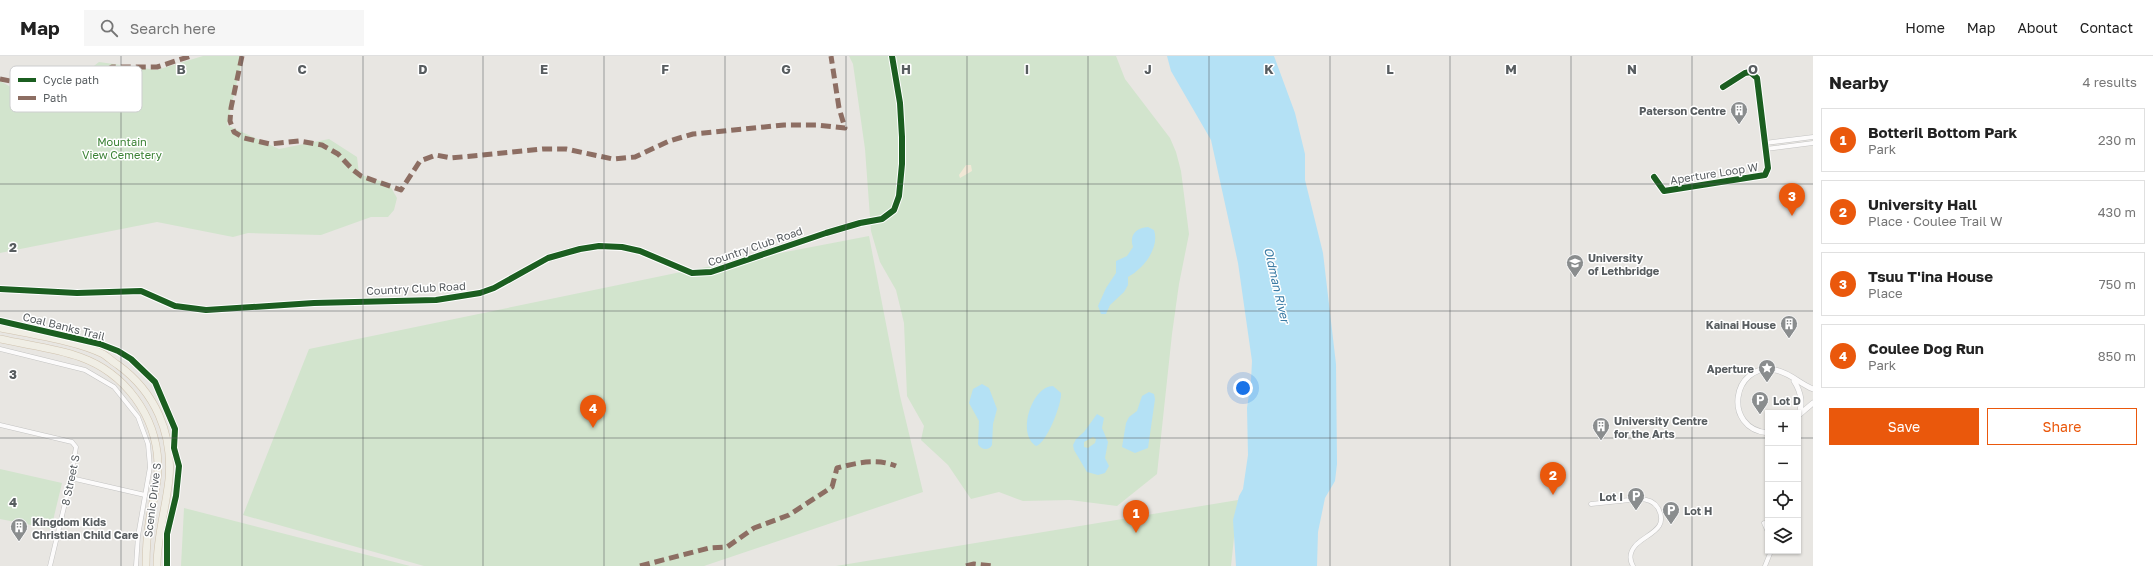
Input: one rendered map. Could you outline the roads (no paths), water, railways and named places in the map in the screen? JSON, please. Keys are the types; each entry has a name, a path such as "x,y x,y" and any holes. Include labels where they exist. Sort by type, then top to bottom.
{"main road":[{"name":"Scenic Drive S","path":"0,328 80,346 103,354 128,372 153,401 166,433 169,461 169,478 161,523 157,566"},
{"name":"Scenic Drive S","path":"0,339 81,357 110,372 122,382 142,408 152,429 158,464 149,524 146,566"}],"street":[{"name":"Country Club Road","path":"0,289 77,293 140,292 175,306 206,310 314,303 436,300 480,294 494,288 548,258 580,249 599,246 622,247 640,251 692,274 712,272 826,233 860,223 882,219 894,210 899,196 902,144 900,103 892,56"},
{"name":"Aperture Loop W","path":"1654,177 1664,191 1761,177 1765,175 1768,168 1757,78 1750,72 1746,73 1723,87"},
{"path":"1765,144 1813,136"},
{"path":"1766,149 1813,143"},
{"name":"Scenic Drive S","path":"0,349 85,370 114,387 138,417 148,444 150,467 138,536 136,566"},
{"path":"1765,432 1752,428 1742,418 1737,402 1739,390 1746,379 1758,371 1773,369 1813,389"},
{"path":"1787,375 1796,384 1801,396 1800,410"},
{"path":"1801,413 1813,403"},
{"name":"8 Street S","path":"0,425 72,442 77,452 50,566"},
{"path":"71,478 145,495"},
{"path":"1591,504 1646,499 1656,505 1660,515 1659,526 1651,536 1635,546 1630,557 1633,566"},
{"path":"1765,566 1770,554"}],"water":[{"name":"Oldman River","path":"1167,56 1274,56 1295,113 1305,154 1305,180 1323,253 1336,364 1337,464 1335,481 1325,498 1318,532 1317,566 1236,566 1233,520 1239,496 1243,489 1248,455 1247,408 1252,361 1238,263 1211,140 1171,71"},
{"path":"1148,227 1154,230 1155,237 1155,244 1149,257 1139,269 1128,277 1128,285 1124,292 1110,305 1106,314 1101,314 1098,306 1106,288 1116,273 1116,261 1127,256 1133,247 1132,239 1134,233 1140,229"},
{"path":"982,384 989,388 997,409 993,424 992,445 987,449 981,448 978,444 979,421 969,403 973,389"},
{"path":"1053,386 1061,393 1059,406 1049,431 1040,444 1036,446 1030,440 1027,432 1029,412 1033,402 1039,394 1045,388"},
{"path":"1149,392 1154,394 1155,399 1148,448 1135,453 1122,447 1126,423 1129,417 1137,411 1142,396"},
{"path":"1097,414 1104,418 1102,428 1108,442 1105,458 1109,466 1105,473 1098,475 1087,472 1074,450 1073,445 1076,439 1084,432","holes":["1093,437 1096,439 1095,443 1088,448 1084,447 1084,442"]}],"place":[{"name":"Paterson Centre","path":"1739,125"},
{"name":"Tsuu T'ina House","path":"1792,216"},
{"name":"University of Lethbridge","path":"1575,278"},
{"name":"Kainai House","path":"1789,339"},
{"name":"Aperture","path":"1767,383"},
{"name":"Lot D","path":"1760,415"},
{"name":"Coulee Dog Run","path":"593,428"},
{"name":"University Centre for the Arts","path":"1601,441"},
{"name":"University Hall","path":"1553,495"},
{"name":"Lot I","path":"1636,511"},
{"name":"Lot H","path":"1671,525"},
{"name":"Botteril Bottom Park","path":"1136,533"},
{"name":"Kingdom Kids Christian Child Care","path":"19,542"}],"park label":[{"name":"Mountain View Cemetery","path":"122,147"}]}
